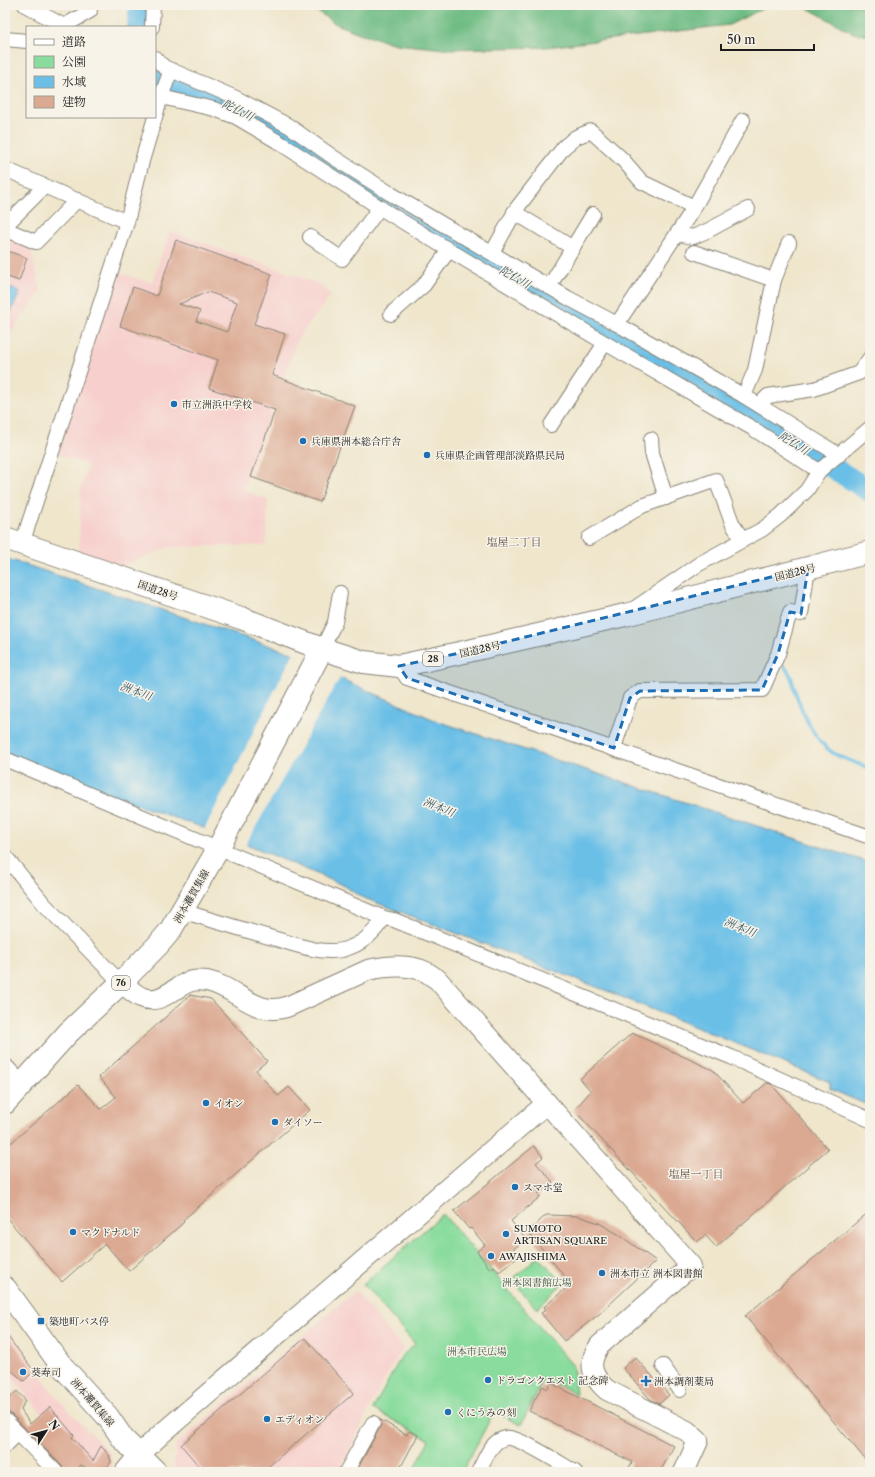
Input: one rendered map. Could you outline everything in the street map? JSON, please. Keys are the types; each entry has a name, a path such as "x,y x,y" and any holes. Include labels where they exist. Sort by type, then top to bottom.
{"main road":[{"name":"国道28号","path":"14,541 241,618 319,655 399,666 625,615 870,552"},
{"name":"洲本灘賀集線","path":"5,1103 68,1033 121,983 170,931 218,849 319,655"},
{"name":"洲本灘賀集線","path":"5,1288 61,1365 108,1417 123,1439"},
{"name":"洲本灘賀集線","path":"5,1302 63,1382 94,1418 123,1439 156,1472"}],"street":[{"path":"25,5 63,26 90,10"},
{"path":"152,26 153,5"},
{"path":"5,39 26,40"},
{"path":"156,59 164,67 236,98 289,126 333,157 391,194 568,298 744,396 839,455"},
{"path":"156,115 171,70"},
{"path":"161,98 214,109 236,118 277,141 380,208 605,343 752,428 819,471"},
{"path":"14,541 127,222 142,161 155,118"},
{"path":"617,324 694,207 743,120"},
{"path":"492,253 514,212 564,147 576,137 591,131 623,160 642,182 694,207"},
{"path":"5,168 127,222"},
{"path":"45,186 5,227 36,242 77,200"},
{"path":"310,237 342,259 380,208"},
{"path":"677,234 693,236 709,230 748,210"},
{"path":"514,212 573,248"},
{"path":"549,287 594,214"},
{"path":"744,396 754,370 774,280 789,243"},
{"path":"391,314 424,285 449,250"},
{"path":"694,252 774,280"},
{"path":"558,315 568,298"},
{"path":"551,425 605,343"},
{"path":"759,405 768,396 814,389 859,373 870,358"},
{"path":"625,615 699,564 763,529 781,515 807,490 819,471 870,428"},
{"path":"651,439 652,454 666,498"},
{"path":"589,538 642,506 716,480 733,525 743,540"},
{"path":"614,748 630,698 640,691 762,690 778,654 790,612 801,614 808,568"},
{"path":"319,655 335,622 340,594"},
{"path":"399,666 407,678 870,837"},
{"path":"5,759 384,918 394,920 730,1057 870,1120"},
{"path":"5,856 44,904 121,983 141,997 150,999 164,997 186,982 193,980 206,981 216,984 264,1009 281,1009 368,970 386,967 414,968 426,972 442,984 691,1266 600,1345 593,1356 592,1366 593,1373 597,1380 607,1390 687,1431 698,1441 684,1472"},
{"path":"182,911 236,928 328,952 343,950 364,941 384,918"},
{"path":"5,1064 22,1083"},
{"path":"125,1472 139,1455 195,1404 547,1103"},
{"path":"663,1366 680,1390"},
{"path":"5,1420 56,1472"},
{"path":"346,1472 373,1423"},
{"path":"5,1446 18,1433"},
{"path":"478,1472 499,1440 511,1438 522,1442 575,1472"}],"highlighted area":[{"path":"808,568 801,614 790,612 778,654 762,690 640,691 630,698 614,748 407,678 399,666 464,652"}],"shaded area":[{"name":"市立洲浜中学校","path":"170,231 319,284 331,295 298,338 243,490 268,500 266,545 169,547 122,566 79,551 81,488 88,465 57,454 117,272 152,283"},
{"path":"5,233 28,241 41,291 5,340"},
{"path":"355,1291 403,1349 394,1362 365,1417 340,1472 180,1472 174,1467 176,1444"},
{"path":"5,1326 50,1389 111,1454 111,1466 107,1472 83,1472 86,1467 5,1369"}],"green space":[{"path":"308,5 770,5 729,25 546,47 445,49 396,44 359,33 336,24"},
{"path":"802,5 870,5 870,36 853,33"},
{"name":"洲本市民広場","path":"443,1214 573,1366 576,1394 544,1378 521,1425 494,1412 462,1472 413,1472 429,1440 373,1409 401,1357 415,1344 363,1284"},
{"name":"洲本図書館広場","path":"538,1256 563,1283 537,1309 512,1280"}],"water":[{"path":"5,285 20,292 5,325"},
{"name":"洲本川","path":"5,558 292,653 348,682 437,721 870,863 870,1106 830,1089 830,1082 607,991 359,896 345,886 235,839 68,780 5,752"}],"pier":[{"path":"294,652 341,676 245,846 204,830"}],"building":[{"path":"176,240 272,274 254,324 285,334 272,375 355,406 320,502 251,477 275,410 209,388 218,360 120,326 133,287 157,296","holes":["208,292 237,302 227,332 196,321 200,311 179,304"]},
{"path":"5,250 27,258 19,281 5,276"},
{"path":"190,995 211,999 267,1061 256,1070 278,1096 289,1087 310,1110 183,1220 184,1222 129,1271 105,1244 62,1282 5,1216 5,1148 78,1085 101,1109 116,1097 99,1077"},
{"path":"632,1033 713,1070 743,1103 767,1083 771,1084 828,1149 716,1247 705,1235 697,1242 574,1110 591,1091 580,1079"},
{"path":"534,1146 543,1157 536,1163 553,1182 538,1194 540,1197 511,1221 526,1239 510,1252 516,1259 499,1272 494,1266 490,1269 477,1251 485,1245 454,1211"},
{"path":"870,1211 870,1465 745,1316"},
{"name":"洲本市立 洲本図書館","path":"546,1215 578,1216 599,1223 618,1234 656,1261 598,1315 564,1341 541,1313 546,1310 544,1307 571,1284 528,1232"},
{"path":"5,1333 34,1371 24,1381 5,1365"},
{"name":"エディオン","path":"305,1338 354,1393 262,1472 204,1472 181,1445"},
{"name":"洲本調剤薬局","path":"635,1357 669,1395 659,1404 650,1399 623,1368"},
{"path":"551,1383 674,1446 660,1472 638,1472 629,1468 632,1462 529,1411 542,1386 548,1389"},
{"path":"17,1391 25,1400 21,1410 30,1424 50,1407 74,1435 72,1437 93,1461 101,1446 109,1455 111,1462 104,1472 93,1472 81,1465 74,1472 64,1472 62,1466 11,1414 5,1410 5,1402"},
{"path":"381,1420 407,1435 409,1431 418,1435 398,1472 356,1472 380,1427"}],"waterway":[{"name":"陀仏川","path":"138,26 140,5"},
{"name":"陀仏川","path":"156,78 190,94 221,101 283,133 372,193 747,414 870,491"},
{"path":"784,666 791,677 807,721 820,742 833,753 870,768"}],"place":[{"name":"市立洲浜中学校","path":"174,404"},
{"name":"兵庫県洲本総合庁舎","path":"303,441"},
{"name":"兵庫県企画管理部淡路県民局","path":"427,455"},
{"name":"イオン","path":"206,1103"},
{"name":"ダイソー","path":"275,1122"},
{"name":"スマホ堂","path":"515,1187"},
{"name":"マクドナルド","path":"73,1232"},
{"name":"SUMOTO ARTISAN SQUARE","path":"506,1234"},
{"name":"AWAJISHIMA","path":"491,1256"},
{"name":"洲本市立 洲本図書館","path":"602,1273"},
{"name":"築地町バス停","path":"41,1321"},
{"name":"葵寿司","path":"23,1372"},
{"name":"ドラゴンクエスト 記念碑","path":"488,1380"},
{"name":"洲本調剤薬局","path":"646,1381"},
{"name":"くにうみの刻","path":"448,1412"},
{"name":"エディオン","path":"267,1419"}],"district":[{"name":"塩屋二丁目","path":"514,542"},
{"name":"塩屋一丁目","path":"696,1174"}]}
